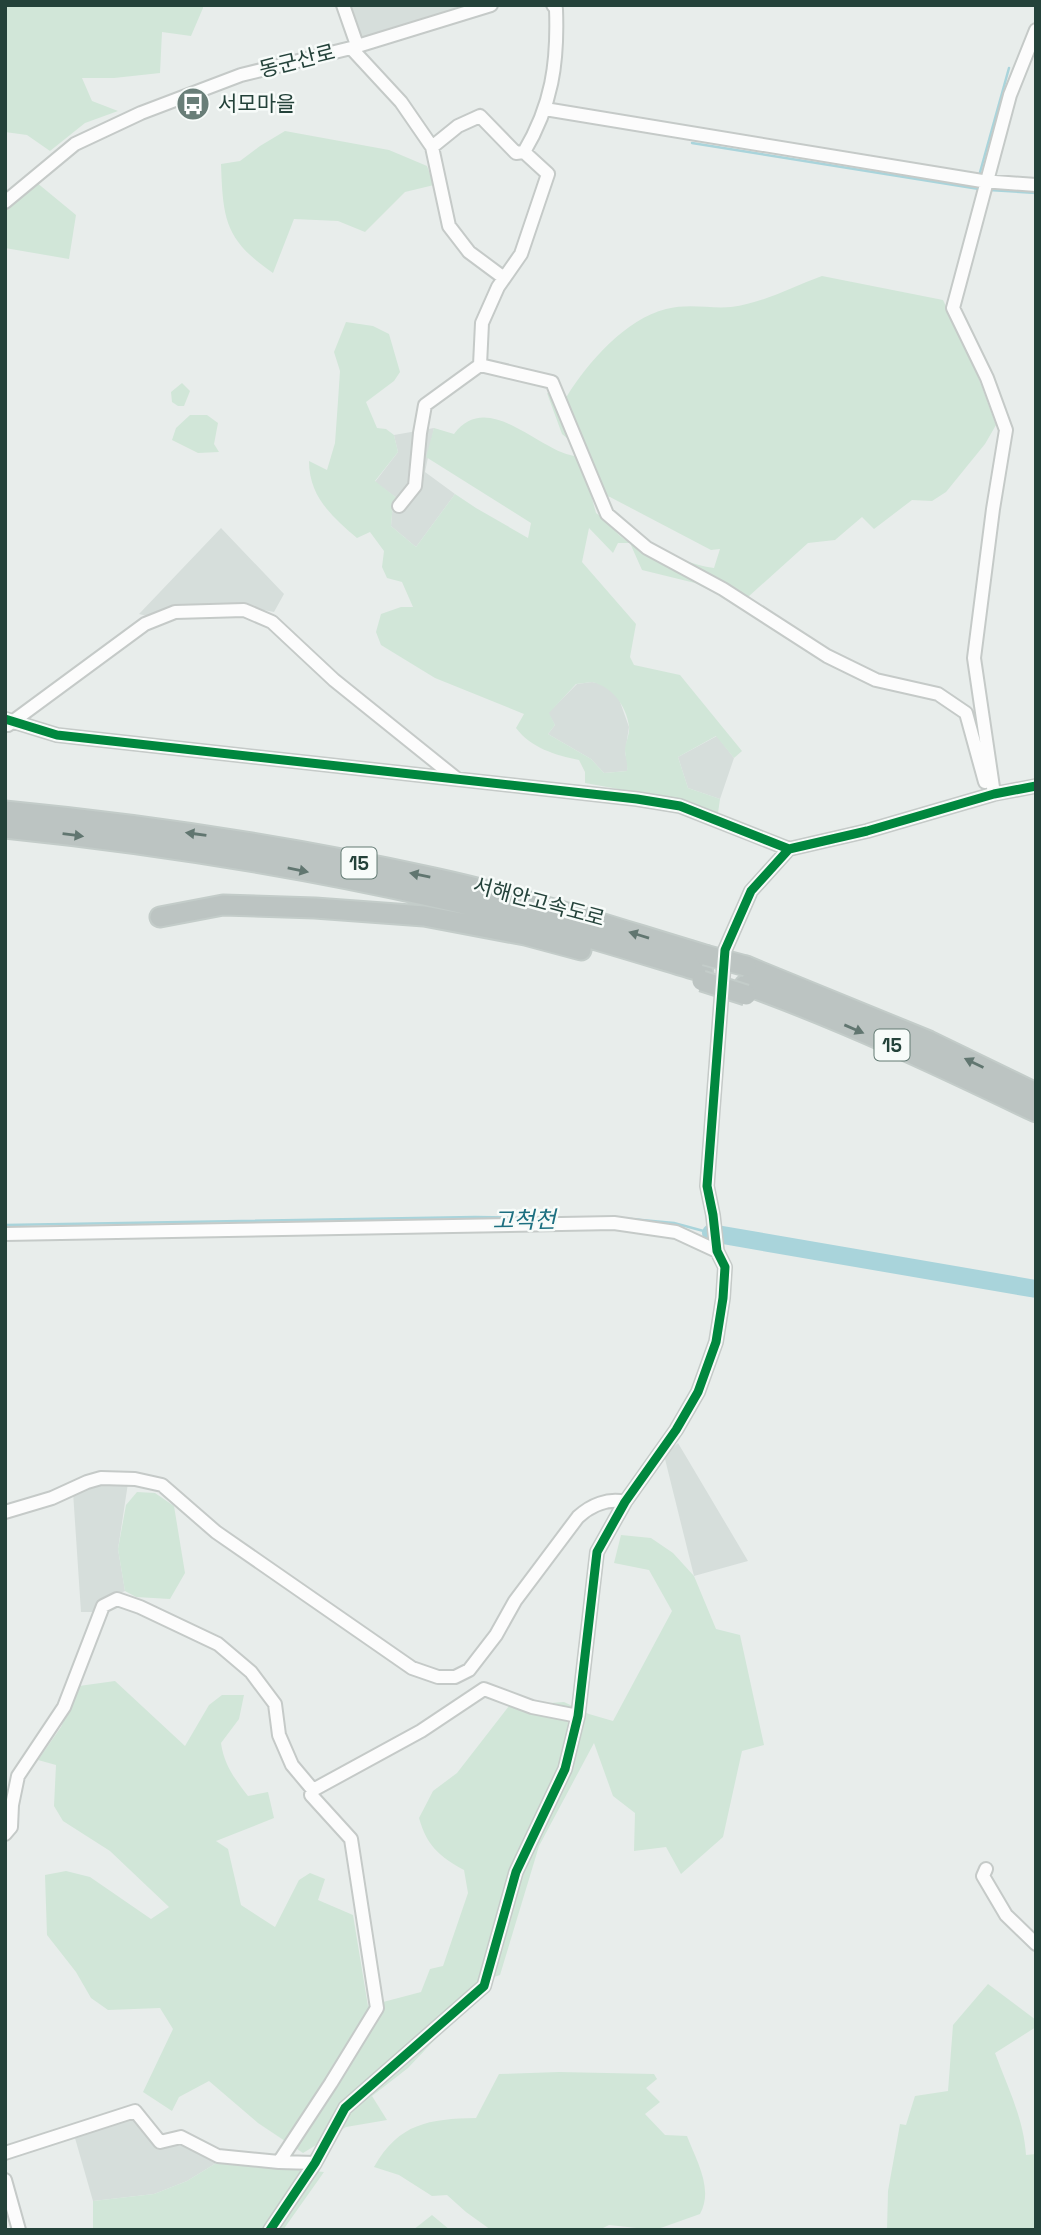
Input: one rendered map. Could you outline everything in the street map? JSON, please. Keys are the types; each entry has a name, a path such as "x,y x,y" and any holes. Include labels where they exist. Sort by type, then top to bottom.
{"highway":[{"name":"서해안고속도로","path":"5,811 78,818 264,844 436,878 581,917 704,969"},
{"name":"서해안고속도로","path":"5,828 78,835 260,863 439,898 704,969 929,1041 1036,1093"},
{"path":"160,917 223,905 424,916 704,969 746,982"},
{"name":"15","path":"746,982 929,1061 1036,1112"}],"street":[{"path":"343,5 354,47 401,102 432,147 449,226 468,252 505,278"},
{"name":"동군산로","path":"5,202 75,144 141,113 241,75 354,47 491,5"},
{"path":"524,152 545,109 557,51 556,9 553,5"},
{"path":"991,795 974,658 1006,430 987,378 953,308 983,184 1010,95 1036,30"},
{"path":"545,109 983,184 1036,185"},
{"path":"432,147 458,126 480,116 516,153 524,152 548,174 521,254 498,287 482,323 480,365"},
{"path":"399,506 415,486 425,405 480,365 552,382 607,514 647,548 723,589 827,656 876,680 938,694 966,713 991,795"},
{"path":"7,723 145,624 175,612 244,610 272,622 334,680 457,779"},
{"path":"7,723 57,735 637,799 680,806 789,849 867,831 991,795 1036,786"},
{"path":"270,2230 315,2163 345,2108 484,1986 516,1872 565,1769 578,1716 597,1552 625,1502 676,1430 698,1392 716,1342 723,1298 724,1267 716,1247 707,1186 724,950 751,891 789,849"},
{"path":"5,1234 614,1223 676,1232 716,1247"},
{"path":"5,1512 52,1498 101,1478 135,1479 162,1485 216,1532 412,1668 438,1677 455,1676 469,1670 496,1635 515,1601 587,1508 614,1499 625,1502"},
{"path":"5,1834 11,1827 18,1776 64,1707 103,1606 117,1598 141,1606 218,1644 251,1672 275,1704 279,1735 292,1765 313,1790 421,1731 484,1689 532,1707 578,1716"},
{"path":"279,2162 377,2008 351,1839 311,1795"},
{"path":"986,1869 983,1877 1006,1915 1036,1944"},
{"path":"5,2153 135,2111 160,2142 181,2137 218,2156 315,2163"},
{"path":"5,2180 19,2230"}],"shaded area":[{"path":"340,5 466,5 352,40"},
{"path":"434,428 425,472 455,494 416,547 391,526 393,503 398,499 375,482 398,452 394,435"},
{"path":"221,528 284,594 274,612 227,603 174,608 147,616 139,614"},
{"path":"592,682 606,685 619,699 629,727 625,753 627,771 604,773 591,759 548,734 555,725 548,713 577,684"},
{"path":"717,736 734,758 720,799 688,788 678,757"},
{"path":"678,1443 748,1561 694,1576 664,1455"},
{"path":"97,1482 128,1483 118,1549 125,1591 108,1598 95,1612 81,1612 73,1492"},
{"path":"134,2114 161,2145 182,2140 218,2162 187,2181 154,2194 93,2201 75,2138 91,2129"}],"green space":[{"path":"5,5 203,5 203,8 191,36 162,32 160,73 82,78 92,101 118,111 85,123 50,151 27,135 5,132"},
{"path":"285,131 389,150 427,166 434,185 405,192 365,232 338,221 294,219 273,273 245,250 230,227 223,200 221,164 240,161"},
{"path":"36,182 76,215 69,259 5,248 5,210"},
{"path":"822,276 943,300 970,355 996,425 985,444 946,492 932,501 912,500 874,529 862,517 835,540 808,543 748,597 742,606 695,583 642,570 630,543 618,543 613,553 589,528 582,562 636,624 630,657 634,665 680,675 742,751 734,758 716,736 678,757 688,788 720,799 718,813 690,802 585,783 585,772 579,760 544,750 522,735 516,728 524,714 435,678 381,645 376,632 381,614 401,607 413,607 402,582 387,578 382,567 384,551 370,532 357,538 339,522 317,495 310,473 309,461 327,470 335,443 340,371 334,352 346,322 373,326 389,334 400,372 394,381 366,402 377,428 386,429 394,435 398,452 375,481 398,499 393,503 391,526 416,547 455,494 528,538 531,523 426,457 434,428 454,434 467,422 482,418 497,420 574,456 573,443 562,434 547,393 567,396 597,356 623,332 651,314 666,309 683,306 743,305","holes":["590,491 610,497 711,550 720,549 714,568 691,563 624,539 596,513","592,682 612,693 625,711 629,729 625,749 627,771 604,773 591,759 548,734 555,725 549,713 576,684"]},
{"path":"182,383 190,391 184,406 178,406 172,402 171,392"},
{"path":"190,415 207,415 218,423 214,444 219,452 198,453 172,440 176,428"},
{"path":"137,1492 155,1493 174,1506 185,1573 170,1599 136,1597 125,1591 118,1549 126,1505"},
{"path":"621,1535 651,1538 673,1553 694,1576 716,1629 740,1635 764,1745 742,1751 723,1837 681,1874 666,1847 634,1851 635,1813 613,1796 594,1743 539,1846 500,1975 494,1977 408,2068 372,2096 387,2120 346,2127 303,2153 258,2123 209,2081 179,2097 172,2111 143,2092 173,2029 160,2008 108,2010 91,1998 76,1972 47,1935 45,1875 66,1871 90,1877 151,1919 169,1907 110,1851 63,1821 54,1806 56,1765 38,1760 61,1727 79,1686 115,1681 185,1746 209,1705 222,1695 244,1695 239,1719 221,1743 222,1751 231,1771 248,1796 268,1792 274,1818 216,1841 228,1849 241,1905 275,1927 299,1880 310,1873 325,1879 318,1900 353,1915 368,2006 421,1992 430,1969 443,1966 468,1893 464,1870 435,1849 422,1828 419,1818 433,1791 457,1773 509,1706 564,1702 589,1714 613,1721 672,1611 649,1570 614,1563"},
{"path":"988,1984 1036,2020 1036,2027 995,2053 1018,2116 1026,2155 1036,2154 1036,2230 887,2230 888,2191 900,2124 906,2125 915,2096 948,2091 953,2025"},
{"path":"499,2074 654,2074 657,2079 646,2088 660,2102 645,2114 665,2135 687,2136 704,2185 704,2204 700,2214 655,2230 609,2225 599,2230 491,2230 447,2195 432,2196 399,2175 374,2167 394,2141 417,2126 444,2120 476,2118"},
{"path":"218,2162 324,2172 283,2230 93,2229 93,2201 154,2194 187,2181"},
{"path":"432,2215 450,2230 413,2230"}],"waterway":[{"path":"979,176 1009,68"},
{"path":"692,143 979,189"},
{"path":"989,190 1036,193"},
{"name":"고척천","path":"5,1225 558,1218"},
{"name":"고척천","path":"631,1219 674,1223 711,1233"},
{"name":"고척천","path":"711,1233 1036,1289"}],"cycle path":[{"path":"5,719 57,735 680,806 789,849 867,831 994,794 1036,786"},
{"path":"270,2230 315,2163 345,2108 484,1986 516,1872 565,1769 578,1716 597,1552 625,1502 676,1430 698,1392 716,1342 725,1267 717,1251 707,1186 725,950 751,891 789,849"}],"place":[{"name":"서모마을","path":"193,104"}]}
